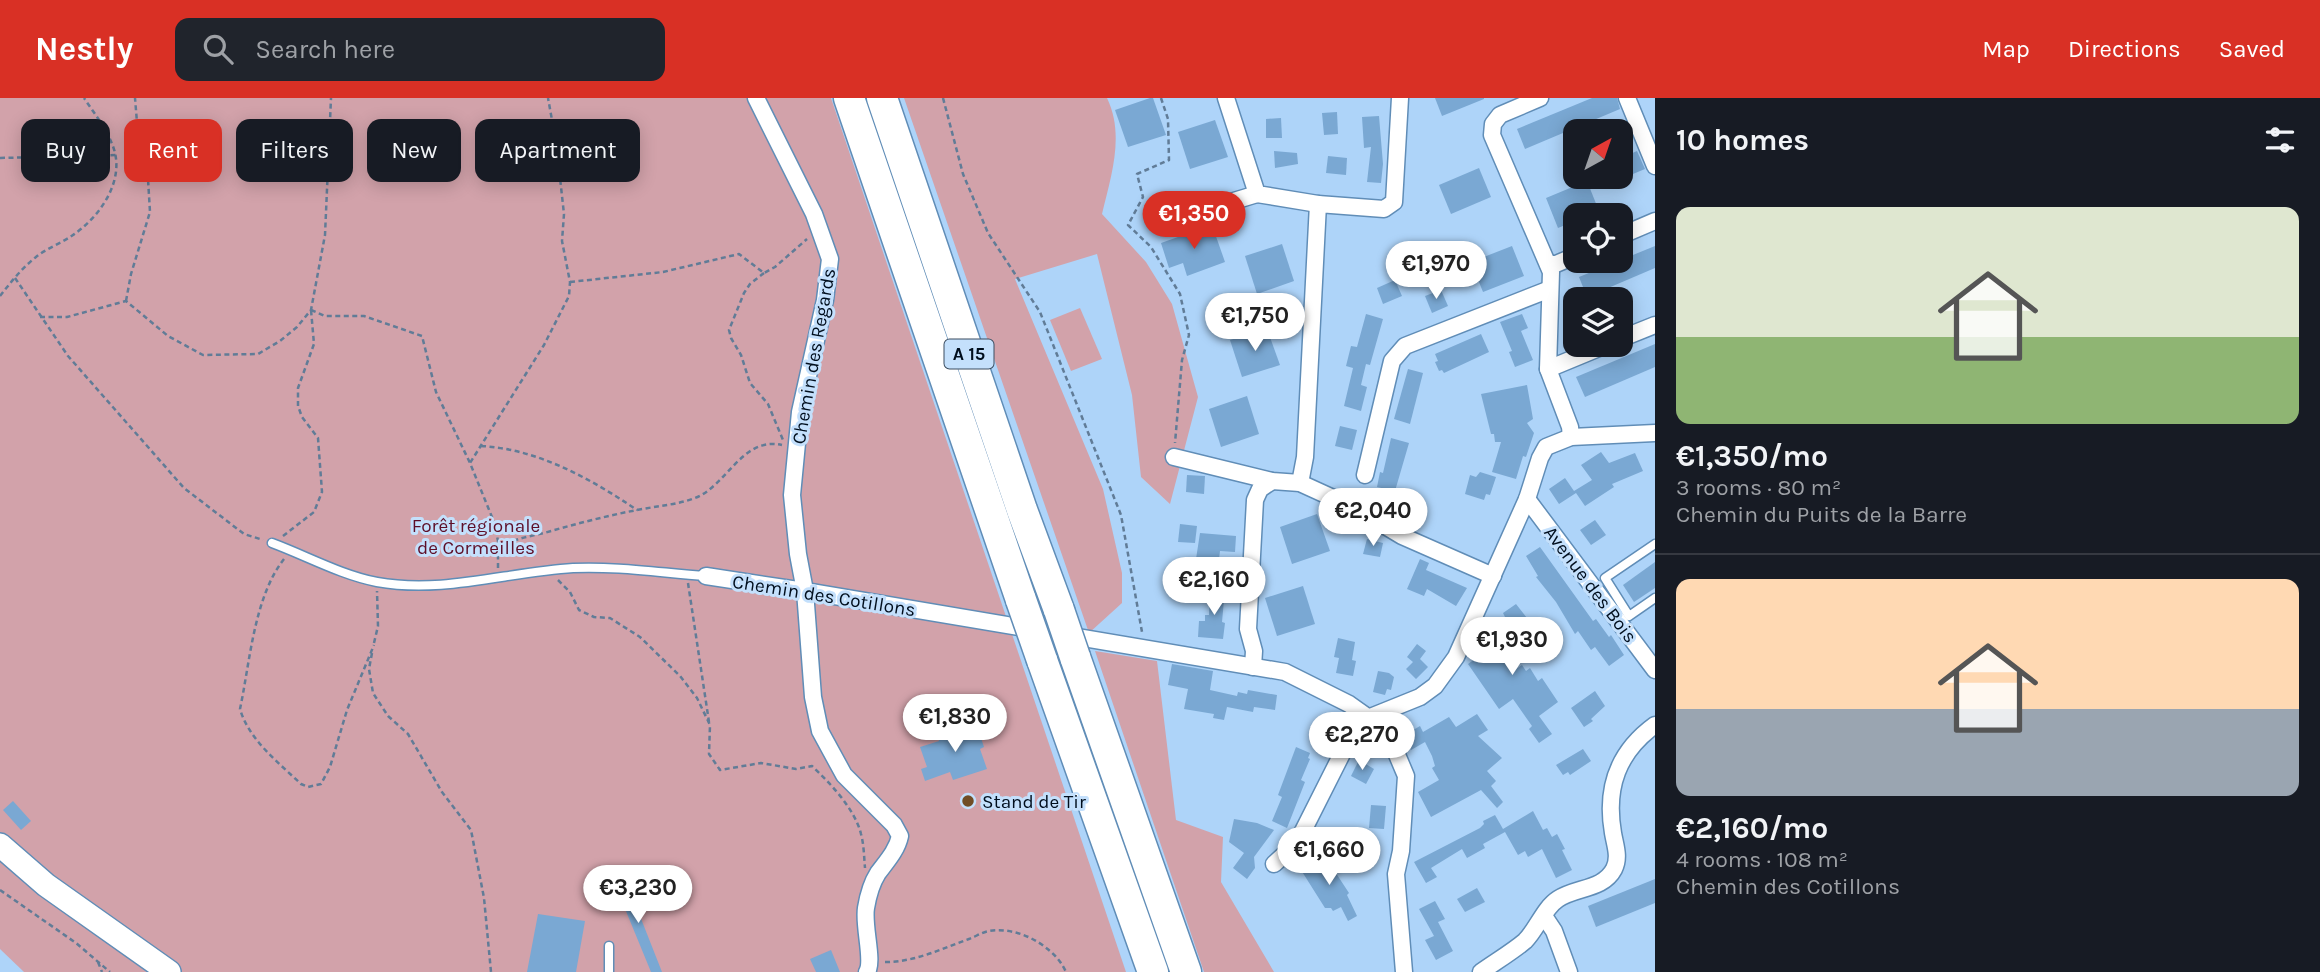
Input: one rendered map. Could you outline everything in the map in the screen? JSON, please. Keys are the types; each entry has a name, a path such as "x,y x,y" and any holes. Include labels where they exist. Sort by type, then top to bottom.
{"highway":[{"name":"A 15","path":"849,98 1021,600 1153,972"},
{"name":"A 15","path":"882,98 1013,484 1186,972"}],"street":[{"name":"Chemin des Regards","path":"756,98 814,214 830,259 825,300 800,412 792,495 805,591 813,697 820,731 844,775 894,825 900,835 896,848 878,873 868,895 865,929 869,967"},
{"path":"1226,98 1257,194"},
{"path":"1191,214 1257,194 1318,204 1384,209 1394,202 1400,98"},
{"path":"1540,98 1500,115 1493,124 1492,135 1551,272 1548,369 1570,427 1571,437"},
{"path":"1627,98 1655,166"},
{"path":"1300,483 1305,457 1318,204"},
{"path":"1633,230 1655,221"},
{"path":"1548,264 1563,261"},
{"path":"1365,475 1392,361 1405,346 1550,289"},
{"path":"1633,334 1655,325"},
{"path":"1548,369 1577,357"},
{"path":"1274,864 1297,843 1357,722 1420,697 1435,686 1455,657 1527,499 1546,447 1571,437 1653,437"},
{"path":"1174,457 1272,481 1300,483 1357,509 1402,536 1493,576"},
{"path":"1253,667 1254,651 1248,629 1255,500 1260,489 1272,481"},
{"name":"Avenue des Bois","path":"1527,499 1655,670"},
{"name":"Chemin des Cotillons","path":"706,576 1285,672 1349,704 1387,731 1406,776 1401,851 1396,874 1404,972"},
{"path":"1481,972 1525,940 1558,899 1598,884 1613,871 1618,857 1610,816 1610,795 1614,779 1633,743 1655,725"},
{"path":"0,845 46,885 169,972"},
{"path":"1544,916 1554,931 1569,972"}],"lane":[{"name":"Chemin des Cotillons","path":"275,544 359,577 377,582 422,586 575,568 706,576"},
{"path":"1655,544 1605,578 1629,616 1655,598"},
{"path":"608,972 609,946"}],"path":[{"path":"0,296 38,256 75,235 98,212 110,195 117,171 116,155 112,143 85,98"},
{"path":"126,301 131,274 150,212 148,179 139,148 135,98"},
{"path":"15,278 79,371 184,488 244,534 275,544 314,512 322,492 318,438 302,417 298,406 298,388 314,344 311,310 325,235 331,98"},
{"path":"470,463 544,345 569,296 562,241 564,214 548,98"},
{"path":"943,98 963,174 988,233 1040,312 1121,515 1145,649"},
{"path":"1161,98 1168,120 1169,160 1137,174 1143,197 1128,225 1151,247 1180,294 1189,335 1182,360 1174,457"},
{"path":"0,158 116,155"},
{"path":"498,548 518,538 695,498 709,491 732,465 751,451 773,443 785,445 768,404 750,383 729,330 750,284 820,232"},
{"path":"569,282 663,272 739,254 764,273"},
{"path":"126,301 168,336 203,355 258,354 297,327 311,310"},
{"path":"40,317 67,317 126,301"},
{"path":"311,310 325,316 364,316 422,336 436,392 470,463 494,522 498,548 497,578"},
{"path":"481,446 515,451 564,467 637,510"},
{"path":"290,551 273,572 262,601 240,709 245,725 251,733 301,784 308,787 321,784 330,767 347,710 374,645"},
{"path":"548,571 570,592 579,610 594,617 610,618 640,637 680,676 698,698 710,725"},
{"path":"687,575 710,725 709,754 720,770 761,763 796,769 812,766 826,779 848,808 861,832 868,895"},
{"path":"377,582 378,626 369,669 373,693 388,716 408,734 442,792 471,830 484,898 491,972"},
{"path":"0,890 76,943 110,972"},
{"path":"869,967 908,961 988,931 1005,931 1021,933 1035,940 1061,961 1066,972"},
{"path":"96,960 102,972"}],"green space":[{"name":"Forêt régionale de Cormeilles","path":"0,98 831,98 1126,972 24,972 0,949"},
{"path":"904,98 1107,98 1112,112 1115,156 1102,214 1146,262 1172,304 1198,397 1170,504 1141,477 1132,395 1097,254 1015,279 1103,489 1122,573 1122,603 1089,633"},
{"path":"1080,308 1102,359 1071,371 1050,320"},
{"path":"1095,651 1157,661 1176,820 1223,837 1221,882 1274,972 1204,972"}],"building":[{"path":"1153,98 1166,135 1128,147 1115,110"},
{"path":"1435,98 1484,98 1484,99 1442,116"},
{"path":"1592,98 1617,98 1620,109 1596,119 1563,119 1563,133 1525,149 1517,129"},
{"path":"1337,112 1338,134 1324,135 1322,113"},
{"path":"1379,116 1383,164 1381,183 1367,182 1371,147 1364,148 1362,117"},
{"path":"1281,118 1282,138 1266,138 1266,119"},
{"path":"1215,120 1228,157 1190,169 1178,132"},
{"path":"1274,151 1297,153 1298,164 1275,168"},
{"path":"1637,151 1645,169 1633,174 1633,153"},
{"path":"1328,156 1347,158 1346,175 1326,173"},
{"path":"1479,168 1491,197 1451,214 1439,185"},
{"path":"1568,189 1590,189 1596,203 1563,203 1563,226 1558,228 1546,198"},
{"path":"1212,225 1225,262 1187,276 1183,263 1169,268 1161,243"},
{"path":"1422,242 1429,260 1404,270 1397,252"},
{"path":"1282,244 1294,281 1257,294 1245,256"},
{"path":"1512,246 1524,276 1483,292 1471,262"},
{"path":"1655,246 1655,268 1610,287 1583,287 1579,277 1589,273 1633,273 1633,255"},
{"path":"1395,280 1402,296 1383,304 1377,288"},
{"path":"1441,290 1448,306 1432,313 1425,296"},
{"path":"1366,314 1383,319 1370,365 1366,364 1361,385 1367,387 1361,411 1344,406 1353,368 1346,366 1351,346 1357,347"},
{"path":"1522,314 1528,328 1521,331 1533,360 1515,367 1509,352 1512,351 1500,322"},
{"path":"1267,329 1280,365 1242,377 1230,340"},
{"path":"1481,334 1489,352 1444,373 1439,371 1435,354"},
{"path":"1655,344 1655,367 1585,397 1576,377 1624,357 1633,357 1633,353"},
{"path":"1408,369 1423,373 1410,424 1394,419"},
{"path":"1527,385 1533,419 1527,423 1534,433 1516,479 1492,472 1501,442 1495,442 1494,434 1491,434 1481,394"},
{"path":"1247,396 1259,434 1221,447 1209,409"},
{"path":"1340,426 1357,430 1352,450 1335,446"},
{"path":"1391,438 1409,443 1395,491 1377,487"},
{"path":"1601,452 1609,463 1635,453 1643,471 1612,484 1614,487 1585,506 1576,493 1559,504 1549,489 1565,478 1574,491 1592,480 1581,465"},
{"path":"1480,472 1496,477 1490,495 1486,494 1484,500 1465,494 1470,475 1476,477"},
{"path":"1187,475 1205,476 1204,494 1186,492"},
{"path":"1317,514 1330,551 1292,564 1280,527"},
{"path":"1595,520 1606,535 1591,545 1580,530"},
{"path":"1180,524 1197,526 1195,543 1178,542"},
{"path":"1200,533 1236,536 1235,552 1220,551 1217,575 1194,572"},
{"path":"1367,539 1383,543 1380,557 1363,554"},
{"path":"1540,547 1593,621 1596,619 1609,637 1611,635 1624,655 1609,666 1595,647 1591,650 1578,631 1575,634 1556,602 1536,577 1538,576 1526,556"},
{"path":"1420,559 1429,563 1426,570 1467,588 1456,606 1427,589 1424,596 1407,589"},
{"path":"1655,562 1655,588 1634,602 1623,585"},
{"path":"1303,586 1315,624 1277,636 1265,598"},
{"path":"1210,588 1225,589 1223,639 1198,637 1199,621 1205,621 1205,615 1209,615"},
{"path":"1516,604 1527,618 1505,634 1509,640 1497,649 1513,671 1522,665 1526,671 1530,668 1538,681 1542,678 1558,702 1539,716 1552,734 1539,743 1529,729 1532,726 1513,699 1499,709 1468,664 1482,654 1476,645 1486,639 1485,632 1505,617 1503,613"},
{"path":"1338,638 1355,642 1352,660 1356,661 1353,676 1336,673 1339,658 1334,657"},
{"path":"1417,644 1426,651 1420,659 1428,667 1416,679 1406,669 1413,662 1407,657"},
{"path":"1172,664 1213,671 1210,690 1237,696 1238,692 1247,694 1248,690 1277,695 1275,710 1254,707 1253,712 1227,707 1224,720 1213,718 1214,714 1184,709 1188,689 1168,685"},
{"path":"1378,671 1394,677 1391,690 1387,689 1385,695 1373,692"},
{"path":"1595,691 1605,706 1591,719 1593,721 1584,727 1571,708"},
{"path":"1477,714 1488,730 1478,736 1502,758 1487,771 1496,781 1491,786 1503,802 1497,808 1481,790 1431,817 1418,792 1439,780 1432,768 1435,766 1432,756 1425,742 1411,750 1403,736 1420,726 1423,732 1449,717 1456,727"},
{"path":"1320,715 1338,722 1331,738 1313,731"},
{"path":"976,723 984,747 980,749 987,769 953,780 950,772 925,781 921,769 927,767 920,747 939,741 938,736"},
{"path":"1296,747 1310,753 1310,759 1301,780 1305,782 1287,828 1272,821 1282,797 1278,795"},
{"path":"1583,749 1591,761 1570,775 1568,772 1563,775 1556,765"},
{"path":"1359,760 1374,769 1366,784 1351,776"},
{"path":"13,801 31,821 21,830 3,810"},
{"path":"1371,805 1386,806 1384,829 1369,828"},
{"path":"1533,811 1543,830 1547,828 1552,837 1557,834 1572,870 1556,878 1542,849 1528,857 1525,851 1518,855 1505,832 1483,844 1485,848 1467,858 1462,849 1431,868 1437,877 1426,883 1414,862 1480,828 1484,824 1483,821 1495,815 1503,829"},
{"path":"1234,819 1257,823 1274,830 1254,857 1255,868 1247,879 1233,868 1244,853 1229,842"},
{"path":"1324,855 1349,893 1347,895 1357,916 1348,921 1341,907 1333,911 1331,908 1325,908 1301,870"},
{"path":"625,878 662,972 651,972 614,882"},
{"path":"1655,879 1655,903 1596,927 1588,906"},
{"path":"1477,888 1485,902 1465,912 1457,899"},
{"path":"1435,901 1445,919 1438,922 1453,951 1436,960 1425,940 1434,936 1419,909"},
{"path":"538,914 585,921 576,972 527,972"},
{"path":"831,950 840,972 816,972 810,959"}],"place":[{"name":"Stand de Tir","path":"968,801"}]}
